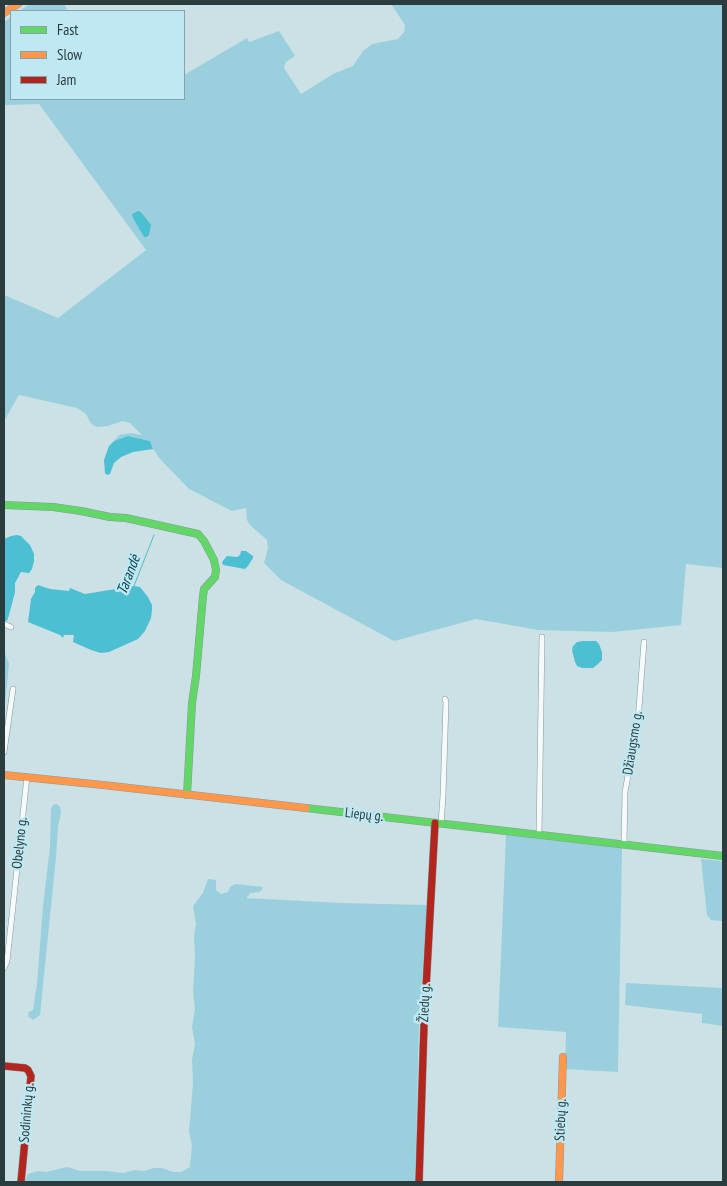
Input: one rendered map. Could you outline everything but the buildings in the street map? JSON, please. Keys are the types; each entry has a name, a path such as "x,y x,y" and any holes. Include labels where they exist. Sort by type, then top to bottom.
{"street":[{"path":"4,13 18,4"},
{"path":"4,505 53,507 126,518 198,534 204,541 214,560 216,570 215,576 204,589 203,596 192,703 187,795"},
{"path":"4,624 12,626"},
{"path":"539,834 542,637"},
{"name":"Džiaugsmo g.","path":"624,844 625,792 638,720 644,642"},
{"path":"4,752 13,689"},
{"path":"438,823 443,796 445,699"},
{"name":"Liepų g.","path":"4,775 723,856"},
{"name":"Obelyno g.","path":"4,968 7,961 28,777"},
{"name":"Žiedų g.","path":"419,1182 424,1025 438,823"},
{"name":"Stiebų g.","path":"559,1182 564,1057"},
{"name":"Sodininkų g.","path":"4,1066 25,1068 31,1076 21,1182"}],"shaded area":[{"path":"30,4 64,4 67,10 21,10"},
{"path":"391,4 723,4 723,568 686,564 681,625 612,632 538,630 476,619 394,641 281,580 264,563 268,548 267,540 250,525 247,520 246,508 232,511 189,489 161,460 150,441 128,436 114,441 119,435 131,433 142,435 130,423 122,421 108,426 97,427 90,422 86,414 77,408 19,395 4,421 4,295 58,318 146,250 39,104 4,105 4,22 10,18 10,100 185,100 185,74 247,38 249,42 279,31 295,56 286,62 284,68 301,94 333,74 353,66 363,51 372,44 398,39 404,32 405,25"},
{"path":"4,644 9,664 4,714"},
{"path":"57,804 61,812 40,1015 33,1020 28,1016 29,1012 33,1010 37,984 50,847 51,809 53,805"},
{"path":"506,835 622,848 618,1072 565,1069 566,1032 498,1027"},
{"path":"701,859 723,861 723,921 711,920 707,915"},
{"path":"208,879 216,880 216,890 221,894 228,892 230,887 235,884 263,887 259,892 251,893 246,898 427,905 419,1024 415,1182 25,1182 28,1174 67,1167 80,1171 123,1173 154,1168 181,1172 190,1167 192,1145 189,1132 193,1083 192,1060 195,1044 192,1027 195,1008 193,993 196,924 193,906 203,893"},
{"path":"626,983 723,988 723,1026 702,1023 702,1014 625,1005"}],"water":[{"path":"138,211 141,212 151,225 149,235 146,237 144,237 133,218 132,214"},
{"path":"128,436 150,441 153,449 133,452 121,457 114,463 110,474 107,475 105,473 104,460 109,446 114,441"},
{"path":"17,535 21,536 30,545 34,554 34,561 29,573 21,572 15,583 15,592 9,615 7,621 4,621 4,539"},
{"path":"241,551 246,551 253,556 245,569 223,565 222,562 227,556 237,557"},
{"path":"38,585 50,589 69,591 70,588 85,594 134,586 140,587 152,605 151,618 145,631 138,639 109,652 101,653 73,642 74,635 64,635 63,638 28,622 31,599"},
{"path":"596,641 602,652 602,660 593,668 582,668 577,666 575,662 573,646 577,642"}],"waterway":[{"name":"Tarandė","path":"134,586 154,535"}],"traffic: fast":[{"path":"4,505 53,507 126,518 198,534 204,541 214,560 216,570 215,577 204,589 203,596 192,703 187,795"},
{"path":"306,808 723,856"}],"traffic: slow":[{"path":"4,13 18,4"},
{"path":"4,775 306,808"},
{"path":"559,1182 563,1057"}],"traffic: jam":[{"path":"419,1182 424,1025 435,823"},
{"path":"4,1066 25,1068 31,1076 21,1182"}]}
